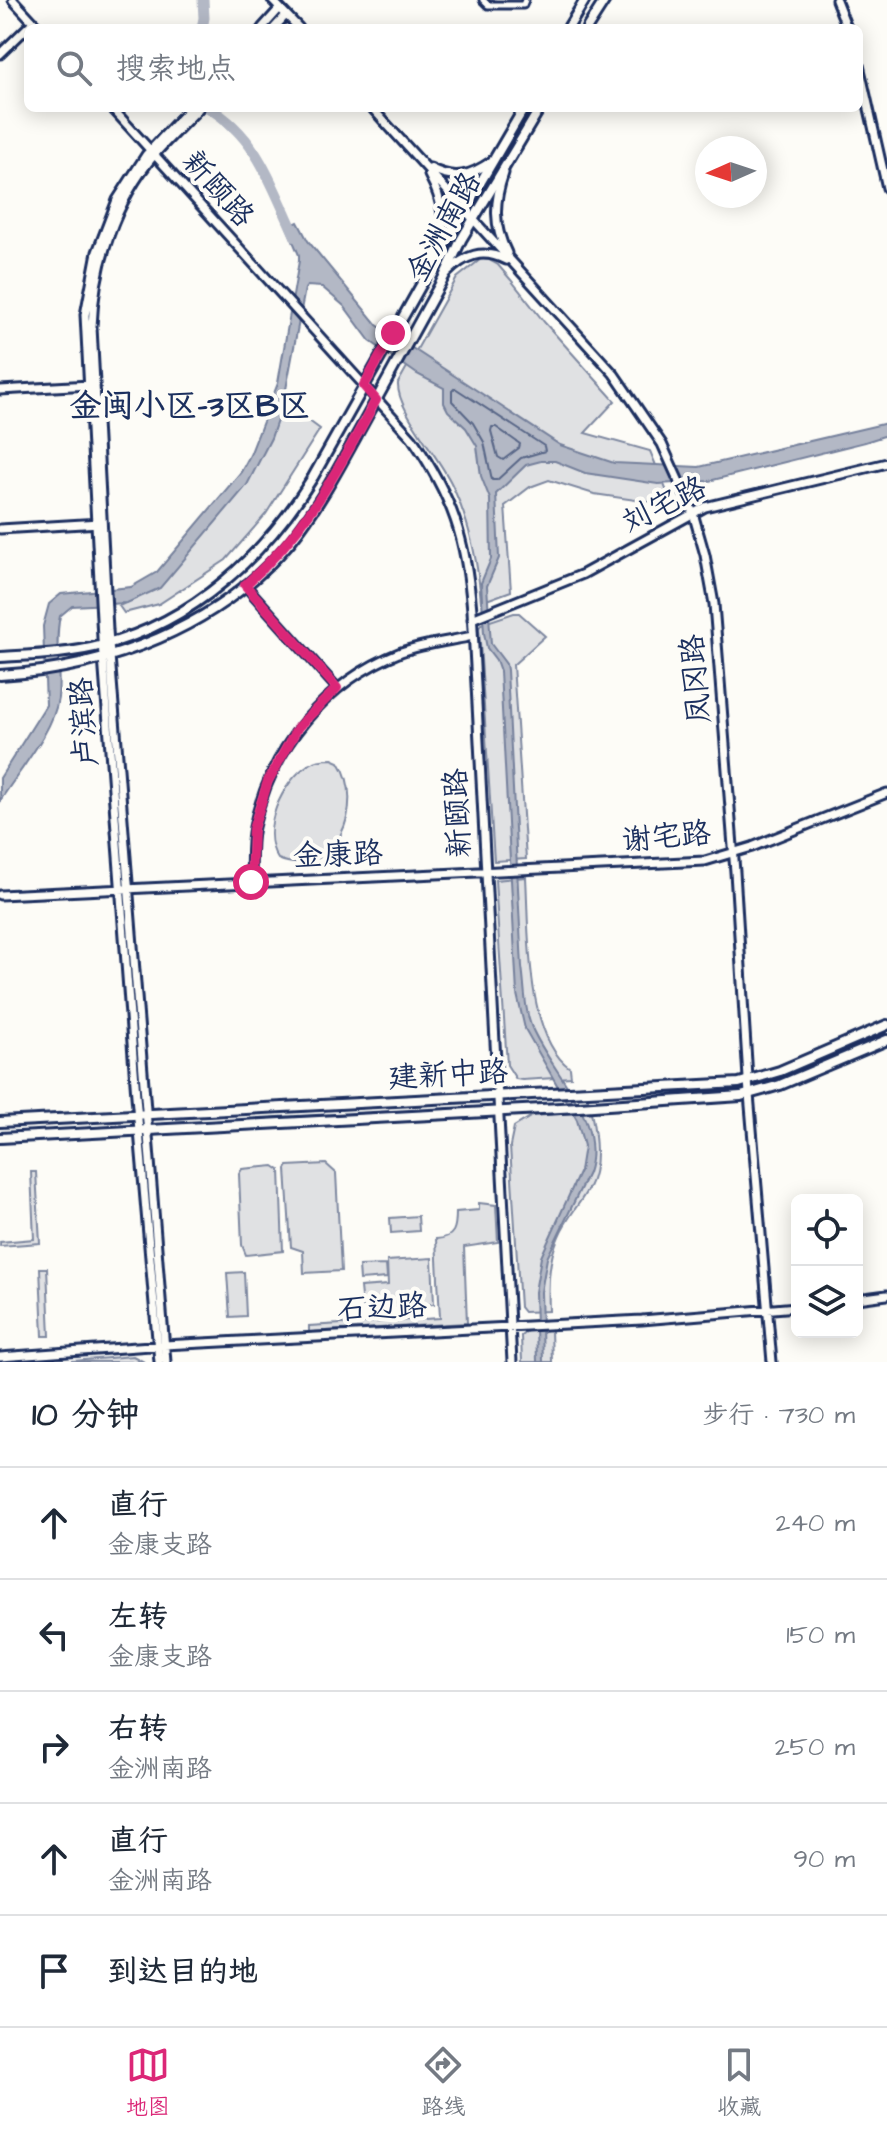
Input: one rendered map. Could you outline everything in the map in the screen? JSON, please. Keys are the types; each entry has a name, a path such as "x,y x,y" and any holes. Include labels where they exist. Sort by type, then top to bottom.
{"main road":[{"path":"570,24 585,0"},
{"path":"590,24 605,0"},
{"name":"金洲南路","path":"0,657 40,655 106,645 159,624 194,604 253,554 295,505 522,112"},
{"name":"金洲南路","path":"0,675 59,668 158,640 183,628 245,585 288,544 326,490 473,219 538,112"},
{"name":"建新中路","path":"0,1122 748,1081 790,1067 887,1025"},
{"name":"建新中路","path":"0,1138 499,1112 749,1094 780,1085 887,1040"}],"street":[{"path":"13,0 35,24"},
{"path":"272,0 295,24"},
{"path":"483,0 488,5 515,6 523,5 525,0"},
{"path":"836,0 845,24"},
{"path":"267,24 283,12"},
{"path":"276,24 283,12"},
{"path":"0,54 24,35"},
{"path":"863,82 887,183"},
{"name":"新颐路","path":"116,112 412,438 447,497 467,558 512,1362"},
{"path":"0,529 99,524 85,315 93,263 117,200 152,152 192,112"},
{"name":"凤冈路","path":"376,112 614,374 644,415 672,465 693,513 714,604 748,1081 772,1362"},
{"path":"425,166 443,175 460,177 473,173 497,157"},
{"path":"425,166 439,194 444,216 442,237 434,262"},
{"path":"506,167 498,189 495,214 498,233 512,262"},
{"path":"445,275 460,260 477,253 499,256 512,262"},
{"path":"0,390 91,385"},
{"name":"刘宅路","path":"472,619 583,574 705,507 887,463"},
{"name":"卢滨路","path":"99,524 141,1115"},
{"path":"245,585 337,688"},
{"path":"251,882 253,829 268,781 298,727 337,688 363,671 405,650 473,636"},
{"name":"谢宅路","path":"486,873 705,861 734,853 887,793"},
{"name":"金康路","path":"0,895 486,873"},
{"path":"141,1115 161,1345 166,1362"},
{"path":"863,1298 887,1295"},
{"name":"石边路","path":"0,1357 791,1308"},
{"path":"159,1362 161,1345"}],"shaded area":[{"path":"481,259 498,265 615,401 585,433 650,451 671,501 670,505 594,494 549,480 530,487 505,506 511,591 481,602 472,543 459,501 447,475 404,407 398,383 457,278"},
{"path":"282,401 320,429 266,514 226,560 159,604 124,613 119,606 159,587 216,518"},
{"path":"519,613 545,636 513,665 526,859 494,861 479,628 481,624"},
{"path":"332,759 339,762 347,779 347,818 340,835 330,850 316,860 298,863 278,859 271,834 272,821 282,795 308,765"},
{"path":"526,877 529,951 537,1007 555,1053 570,1068 571,1077 516,1079 507,1065 495,880"},
{"path":"591,1112 595,1170 589,1187 555,1245 550,1273 549,1311 524,1312 520,1307 510,1146 514,1127 532,1116"},
{"path":"326,1164 336,1173 341,1271 304,1273 303,1251 291,1247 286,1169 288,1166"},
{"path":"274,1166 280,1170 283,1251 246,1255 242,1245 239,1174 242,1169"},
{"path":"31,1172 36,1172 40,1243 0,1246 0,1242 34,1239"},
{"path":"479,1203 496,1205 498,1242 464,1247 467,1323 309,1332 309,1326 440,1318 436,1239 451,1234 456,1223 456,1212 479,1210"},
{"path":"418,1216 419,1231 391,1233 390,1218"},
{"path":"432,1258 434,1304 362,1307 360,1287 388,1285 387,1261"},
{"path":"386,1265 387,1278 360,1280 359,1266"},
{"path":"40,1268 47,1268 50,1336 43,1336"},
{"path":"244,1272 246,1316 230,1317 227,1273"},
{"path":"528,1330 551,1330 552,1362 522,1362 521,1336"},
{"path":"133,1356 144,1362 70,1362 72,1361"}],"water":[{"path":"298,222 308,241 377,325 560,445 614,463 699,467 887,423 887,435 709,481 658,484 585,473 555,461 541,461 526,465 496,494 499,558 487,586 491,644 507,670 526,1005 532,1028 583,1116 590,1134 592,1153 588,1173 547,1258 541,1292 543,1362 537,1362 535,1292 541,1257 580,1171 584,1146 577,1120 525,1029 517,994 500,671 487,648 481,583 491,559 490,499 481,476 477,446 466,428 448,411 444,403 444,388 417,374 370,341 344,306 322,287 307,286 305,289 284,400 271,438 247,485 160,588 127,603 72,606 60,616 59,688 55,711 43,737 0,801 0,778 46,705 43,626 49,604 61,594 131,587 157,572 241,472 250,455 278,383 299,261 287,227"}],"waterway":[{"path":"203,0 203,24"},
{"path":"215,112 252,149 296,237"}],"district":[{"name":"金闽小区-3区B区","path":"190,406"}],"route":[{"path":"251,882 253,829 268,781 298,727 337,688 245,585 288,544 326,490 376,400 364,386 393,333"}]}
